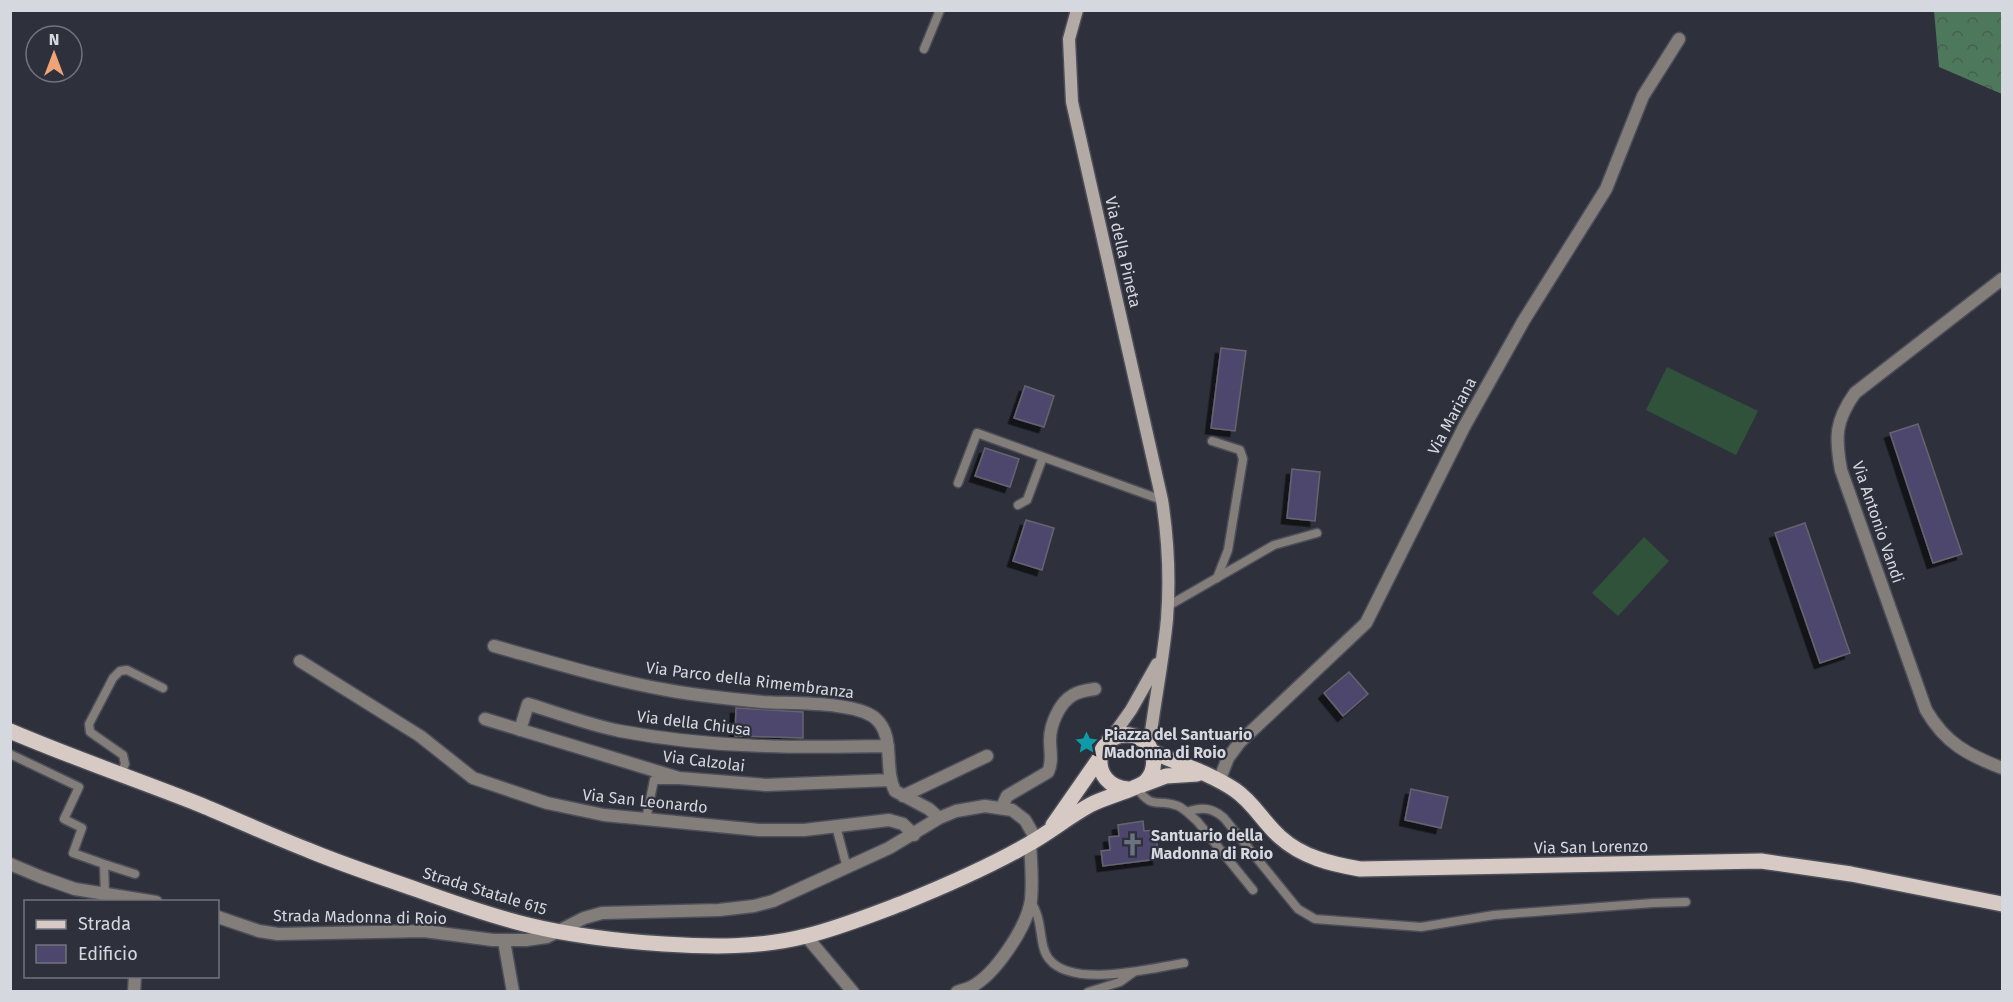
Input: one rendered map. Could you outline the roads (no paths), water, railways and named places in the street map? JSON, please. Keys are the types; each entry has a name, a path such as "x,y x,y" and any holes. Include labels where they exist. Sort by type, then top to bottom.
{"main road":[{"name":"Via della Pineta","path":"1077,10 1069,39 1072,102 1162,500 1167,544 1168,606 1150,749"},
{"name":"Via della Pineta","path":"1108,742 1151,676 1164,643"},
{"name":"Strada Statale 615","path":"10,731 201,805 308,850 487,914 559,931 623,940 699,946 760,944 806,936 860,919 944,886 984,868 1038,838"},
{"path":"1128,735 1140,738 1150,749 1154,767 1149,778 1134,787 1094,802 1038,838 1099,759 1108,742 1115,737 1128,735"},
{"name":"Via San Lorenzo","path":"1150,749 1235,789 1254,805 1278,836 1294,848 1333,864 1360,869 1761,861 1851,874 2002,904"},
{"path":"1099,759 1101,771 1108,782 1119,788 1134,787"},
{"name":"Via San Lorenzo","path":"1134,787 1171,775 1197,774 1214,779"}],"street":[{"name":"Via Mariana","path":"1214,779 1240,742 1366,623 1464,427 1524,320 1606,189 1643,96 1679,39"},
{"name":"Via Antonio Vandi","path":"2002,279 1855,393 1843,410 1838,429 1840,470 1926,710 1946,738 1980,760 2002,768"},
{"name":"Via Parco della Rimembranza","path":"494,646 609,677 668,690 763,702 860,710 871,715 886,733 891,780"},
{"name":"Via San Leonardo","path":"300,662 420,736 465,773 481,782 567,808 604,815 772,830 804,830 889,820 903,824 914,835"},
{"path":"1002,807 1006,796 1048,772 1051,765 1052,728 1068,699 1077,693 1095,689"},
{"name":"Via della Chiusa","path":"520,730 528,704 605,727 678,740 763,748 888,746"},
{"name":"Via Calzolai","path":"484,719 679,778 766,785 891,780"},
{"path":"903,796 987,756"},
{"path":"891,780 896,792 925,806 939,818"},
{"path":"914,835 953,811 974,807 1002,807 1022,817 1038,838 1031,902 1026,920 1016,939 996,966 972,987 957,992"},
{"name":"Strada Madonna di Roio","path":"219,917 259,931 278,934 424,932 504,941 537,939 589,916 606,912 690,912 754,906 778,899 914,835"},
{"path":"10,864 53,882 99,897 133,900"},
{"path":"806,936 853,992"},
{"path":"504,941 513,992"}],"lane":[{"path":"924,49 940,10"},
{"path":"958,483 976,433 1162,500"},
{"path":"1212,441 1240,450 1243,459 1228,550 1217,578"},
{"path":"1018,505 1027,500 1044,457"},
{"path":"1168,606 1274,545 1317,533"},
{"path":"121,774 125,764 123,754 90,732 89,724 113,678 120,671 127,670 163,688"},
{"path":"10,754 79,788 64,819 82,828 73,853 135,874"},
{"path":"646,819 654,780 679,778"},
{"path":"1134,787 1146,801 1179,806 1187,812 1253,890"},
{"path":"1187,812 1204,808 1224,818 1298,909 1315,919 1421,927 1494,915 1653,903 1686,903"},
{"path":"836,826 847,868"},
{"path":"99,897 104,864"},
{"path":"1031,902 1037,911 1045,952 1059,968 1075,973 1095,975 1184,963"},
{"path":"1088,992 1120,982 1137,970"}],"place":[{"name":"Piazza del Santuario Madonna di Roio","path":"1086,743"},
{"name":"Santuario della Madonna di Roio","path":"1133,844"}]}
